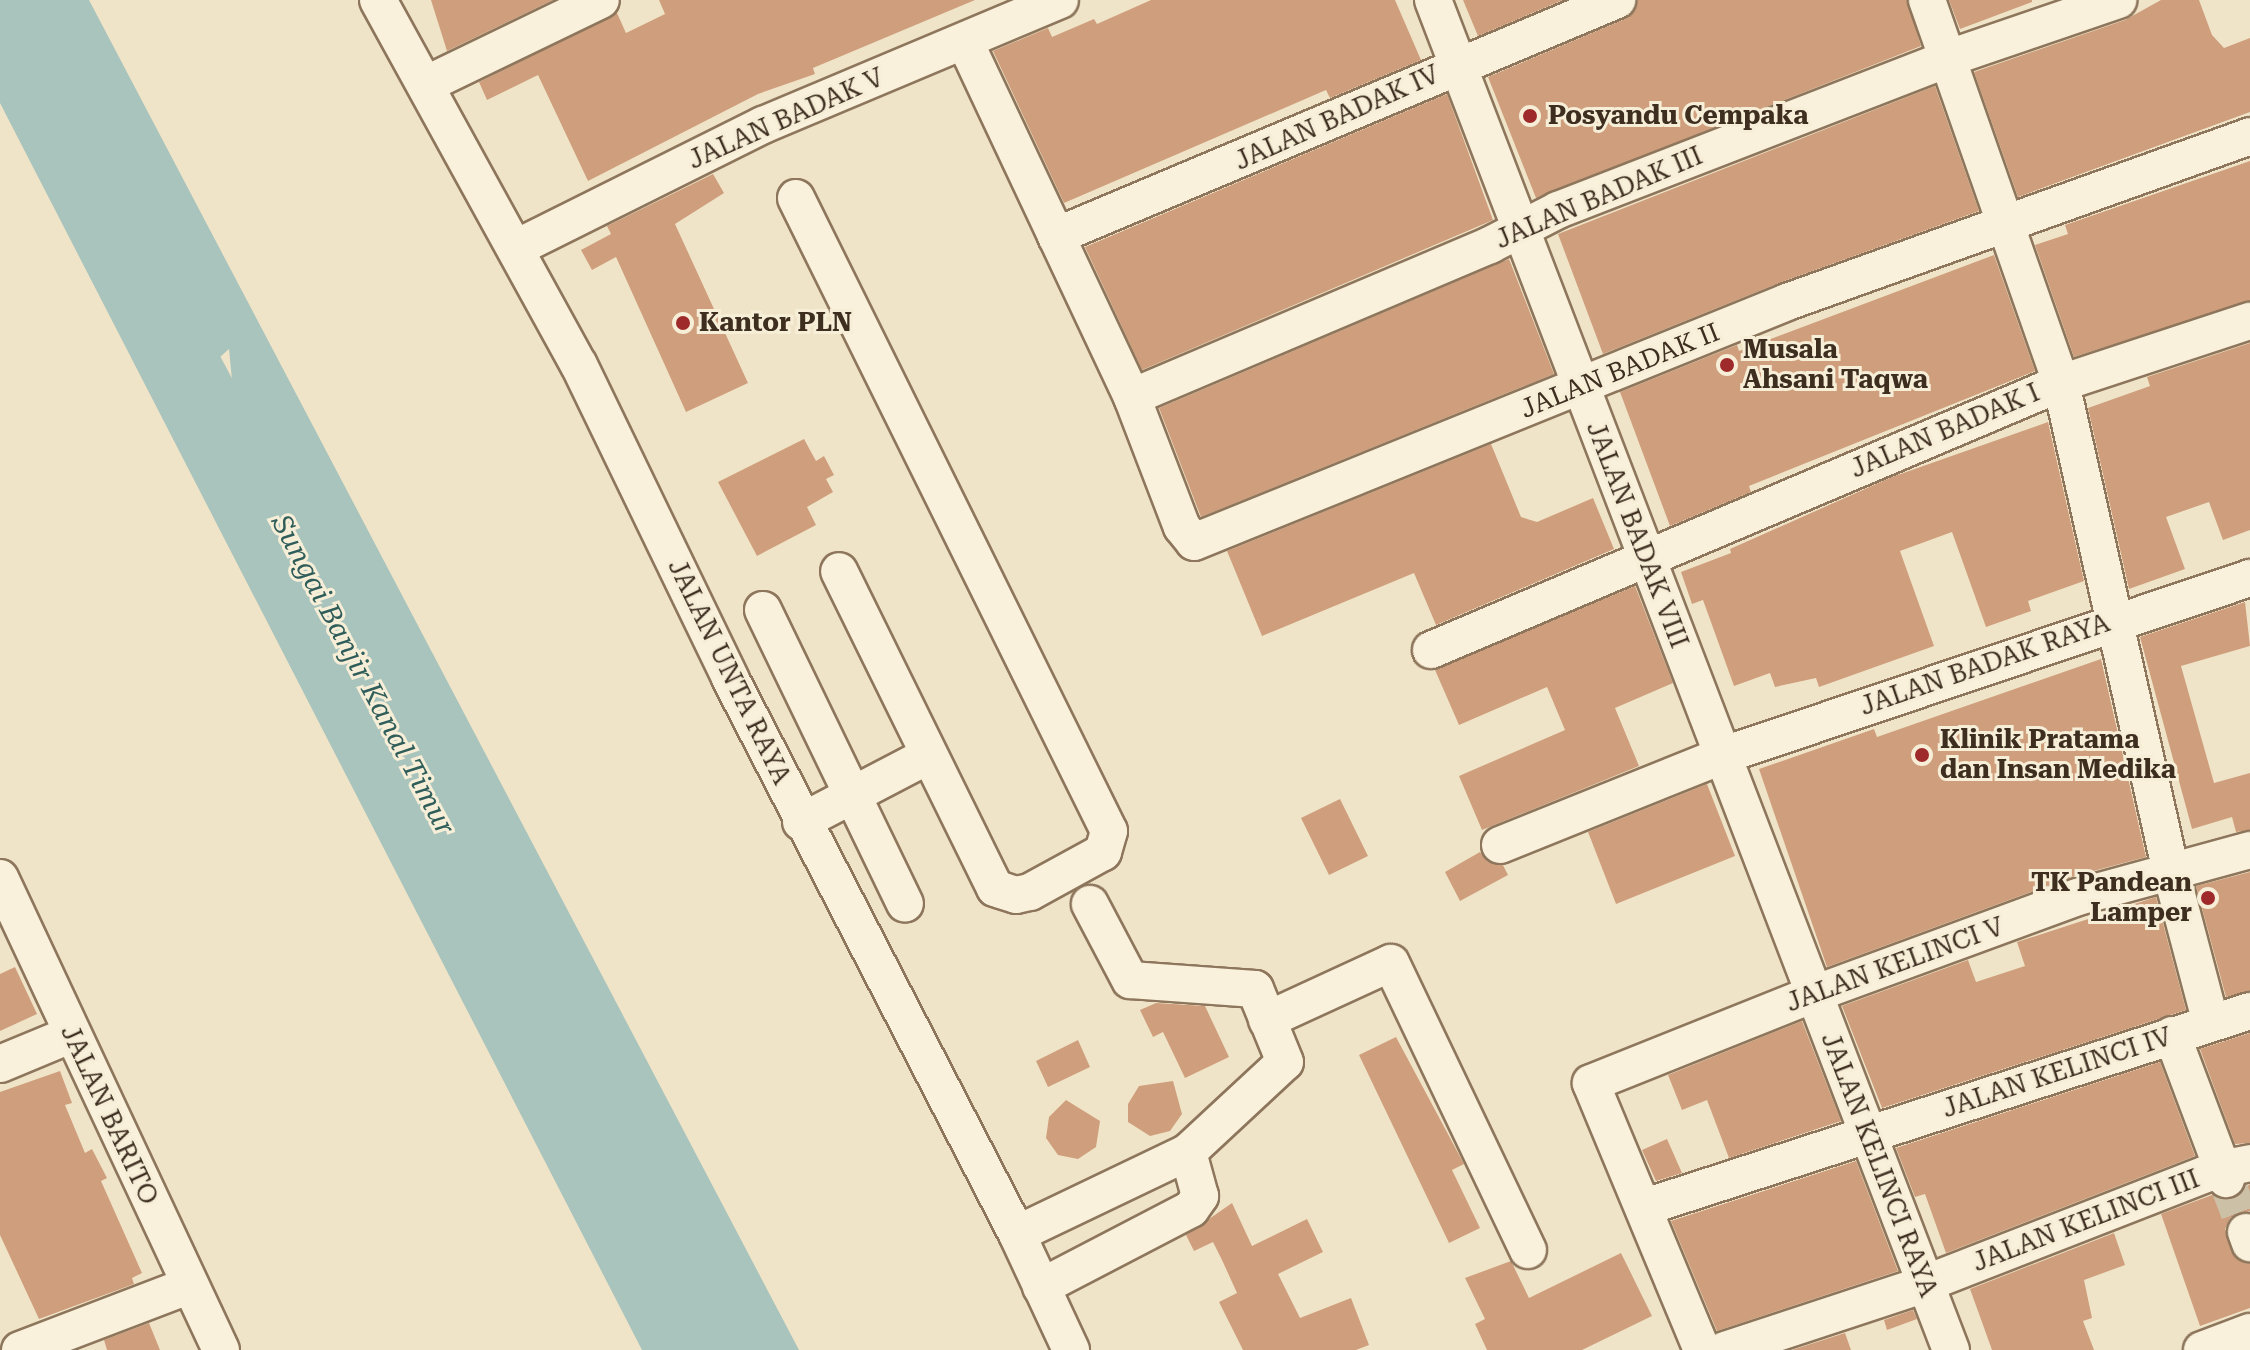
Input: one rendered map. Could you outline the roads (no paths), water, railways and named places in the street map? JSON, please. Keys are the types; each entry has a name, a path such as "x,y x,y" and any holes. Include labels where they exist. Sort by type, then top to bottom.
{"street":[{"path":"427,84 601,0"},
{"name":"JALAN BADAK V","path":"516,248 763,125 1060,0"},
{"name":"JALAN BADAK VIII","path":"1433,0 1721,756"},
{"name":"JALAN BADAK IV","path":"1056,236 1617,0"},
{"path":"1927,0 2061,383 2171,872 2210,1020"},
{"name":"JALAN BADAK III","path":"1132,397 1520,228 1949,58 2118,0"},
{"name":"JALAN UNTA RAYA","path":"386,3 625,457 801,822 1017,1234 1071,1350"},
{"path":"965,42 1132,397"},
{"name":"JALAN BADAK II","path":"1132,397 1182,527 1189,540 1207,540 1787,302 2007,227 2250,136"},
{"path":"796,198 1109,831 1107,846 1030,892 1005,893 989,880 839,571"},
{"name":"JALAN BADAK I","path":"1431,650 1645,556 2061,383 2250,321"},
{"name":"JALAN BADAK RAYA","path":"1721,756 2113,621 2250,578"},
{"path":"763,610 905,904"},
{"path":"801,822 853,791 927,756"},
{"path":"1500,845 1721,756"},
{"name":"JALAN KELINCI RAYA","path":"1721,756 1814,994 1865,1137 1951,1350"},
{"name":"JALAN KELINCI V","path":"1645,1207 1591,1083 1814,994 2078,897 2250,850"},
{"name":"JALAN BARITO","path":"0,878 70,1035 221,1350"},
{"path":"1017,1234 1188,1152 1285,1062 1255,989 1130,980 1090,904"},
{"path":"1267,1020 1391,963 1528,1250"},
{"name":"JALAN KELINCI IV","path":"1645,1207 1865,1137 2210,1020 2250,1011"},
{"path":"0,1064 70,1035"},
{"path":"2172,1035 2232,1170"},
{"path":"1041,1287 1191,1209 1200,1196 1188,1152"},
{"name":"JALAN KELINCI III","path":"1725,1350 1925,1284 2232,1170"},
{"path":"1645,1207 1702,1350"},
{"path":"20,1350 190,1285"},
{"path":"2202,1350 2250,1332"}],"water":[{"path":"0,0 89,0 799,1350 642,1350 0,103","holes":["171,302 203,332 206,346 219,358 229,349 232,380 227,393 201,369 170,309"]}],"waterway":[{"name":"Sungai Banjir Kanal Timur","path":"155,283 225,414"}],"tunnel":[{"path":"2226,1179 2246,1232"}],"place":[{"name":"Posyandu Cempaka","path":"1530,116"},
{"name":"Kantor PLN","path":"683,323"},
{"name":"Musala Ahsani Taqwa","path":"1727,365"},
{"name":"Klinik Pratama dan Insan Medika","path":"1922,755"},
{"name":"TK Pandean Lamper","path":"2208,898"}]}
